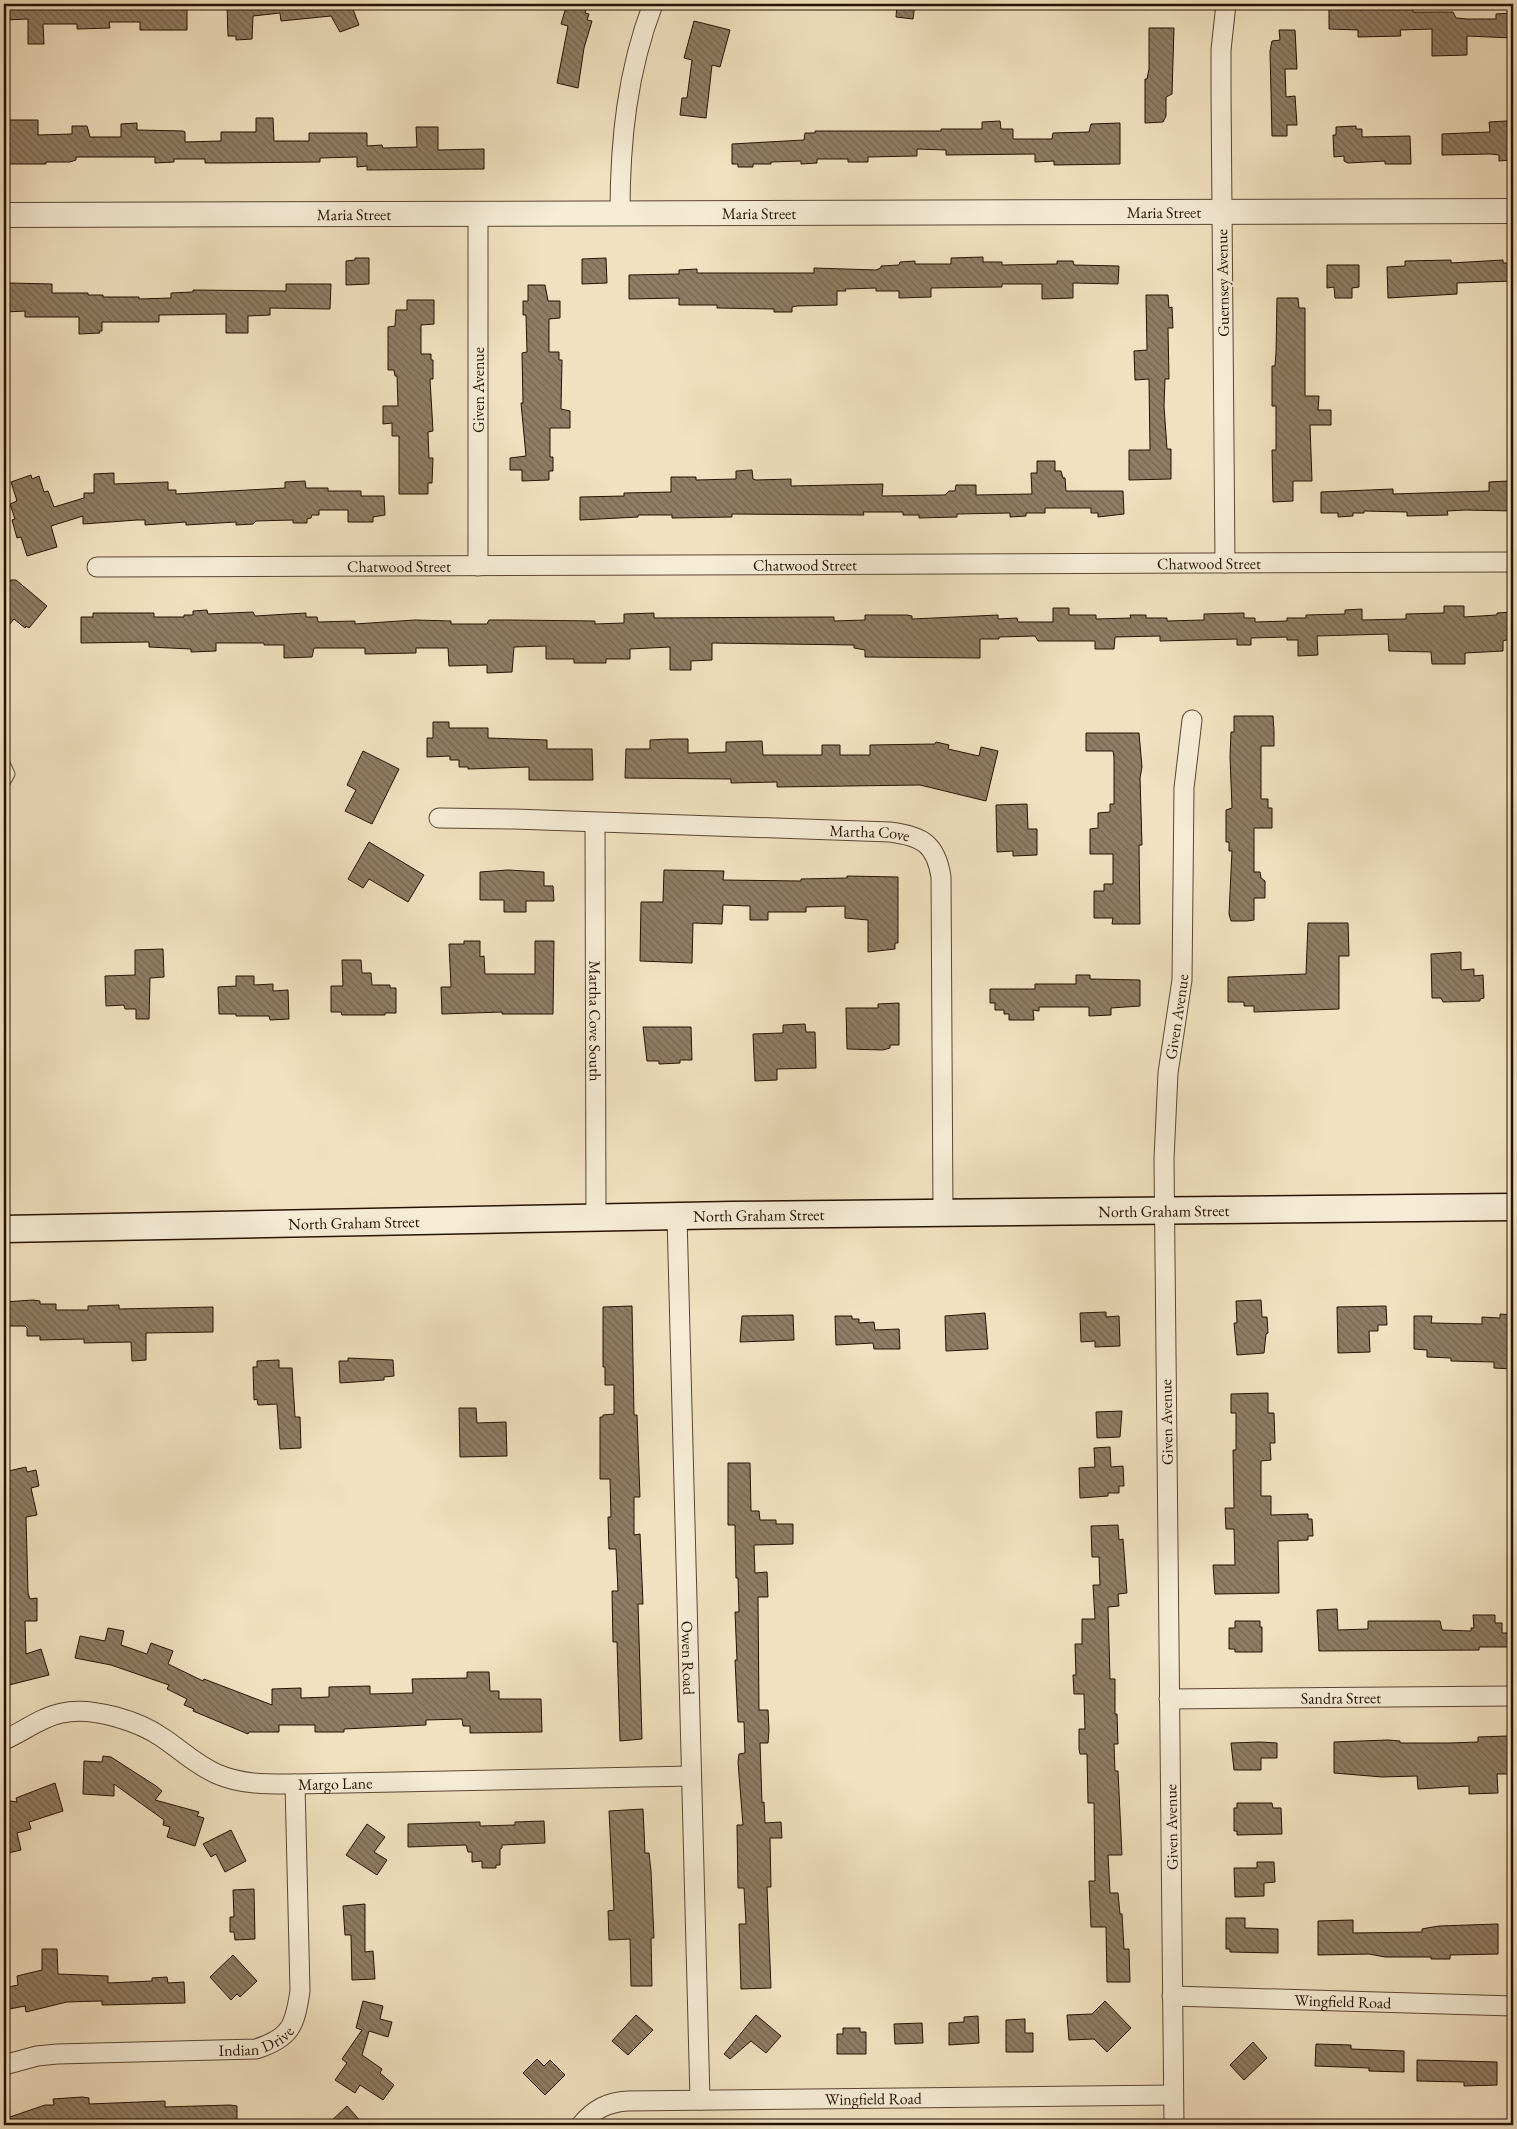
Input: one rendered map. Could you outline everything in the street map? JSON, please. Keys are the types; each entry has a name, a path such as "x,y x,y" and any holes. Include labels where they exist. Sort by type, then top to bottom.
{"main road":[{"name":"North Graham Street","path":"4,1229 596,1217 1164,1209 1513,1207"}],"street":[{"path":"620,213 623,130 628,93 638,49 653,4"},
{"name":"Guernsey Avenue","path":"1225,563 1221,50 1226,4"},
{"name":"Maria Street","path":"4,215 1513,211"},
{"name":"Given Avenue","path":"478,214 478,566"},
{"name":"Chatwood Street","path":"97,567 1513,562"},
{"name":"Given Avenue","path":"1174,2125 1164,1209 1165,1114 1168,1073 1182,980 1184,788 1192,720"},
{"name":"Martha Cove","path":"439,818 890,832 915,837 929,846 935,854 940,877 943,1212"},
{"name":"Martha Cove South","path":"595,823 596,1217"},
{"name":"Owen Road","path":"677,1216 690,1776 700,2100"},
{"name":"Sandra Street","path":"1169,1698 1513,1696"},
{"name":"Margo Lane","path":"4,1740 61,1713 89,1712 148,1728 201,1766 230,1779 247,1783 295,1784 690,1776"},
{"name":"Indian Drive","path":"4,2066 37,2056 57,2054 256,2049 275,2043 286,2034 296,2015 300,1991 295,1784"},
{"name":"Wingfield Road","path":"1172,1996 1513,2006"},
{"name":"Wingfield Road","path":"581,2125 597,2109 617,2102 1173,2095"}],"lane":[{"path":"4,761 10,774 4,785"}],"building":[{"path":"4,4 187,4 187,30 140,30 140,22 109,22 110,28 77,29 77,24 43,24 44,44 28,44 28,19 4,20"},
{"path":"227,4 351,4 359,25 340,32 331,16 281,21 280,13 253,16 252,39 236,40 236,36 228,36"},
{"path":"567,4 587,6 585,13 589,14 587,20 592,21 584,48 578,88 557,83 568,26 561,24"},
{"path":"897,4 915,4 913,19 896,17"},
{"path":"1406,6 1406,9 1413,9 1413,12 1453,12 1456,18 1467,19 1496,19 1496,14 1513,13 1513,38 1467,36 1467,55 1432,56 1432,29 1400,30 1401,36 1358,37 1358,30 1329,29 1329,9"},
{"path":"694,21 730,30 720,67 712,65 706,118 680,115 682,98 687,98 692,60 684,58"},
{"path":"1149,28 1174,28 1172,94 1166,97 1166,116 1163,122 1145,123 1145,79 1147,79 1149,69"},
{"path":"1279,30 1295,30 1297,69 1285,69 1286,97 1295,96 1297,125 1287,125 1287,136 1272,136 1270,51 1272,41 1280,40"},
{"path":"256,118 273,118 274,141 309,141 309,133 367,133 367,146 382,145 383,148 417,147 416,127 438,127 438,150 484,149 484,169 367,170 367,166 357,167 357,157 320,158 320,162 224,163 205,163 205,159 174,159 174,162 155,163 155,157 76,157 76,160 70,162 46,162 46,164 7,164 7,160 4,160 4,120 38,120 38,135 72,134 72,126 87,126 90,137 121,137 121,124 137,123 137,130 183,131 185,132 185,142 221,141 221,132 256,132"},
{"path":"1000,121 1001,129 1013,129 1013,139 1052,139 1053,133 1089,132 1091,124 1120,123 1120,164 1054,165 1054,161 1035,162 1035,154 946,155 946,150 917,149 917,156 868,157 868,162 848,162 848,159 817,159 817,163 801,164 801,161 771,162 771,164 753,164 753,167 738,167 738,164 732,164 732,144 804,140 805,133 815,133 815,131 941,131 941,129 982,129 982,122"},
{"path":"1507,121 1507,127 1513,127 1513,160 1499,161 1499,155 1490,154 1442,155 1442,134 1490,132 1489,122"},
{"path":"1356,126 1356,129 1362,129 1362,137 1410,136 1411,164 1385,164 1385,161 1348,163 1344,161 1344,156 1334,157 1333,135 1336,135 1336,127"},
{"path":"983,257 983,262 1002,262 1002,265 1057,264 1057,261 1073,261 1074,265 1119,266 1118,284 1073,283 1073,298 1042,299 1042,284 1002,284 1002,287 931,288 931,297 899,298 899,291 876,291 876,288 845,289 846,291 837,291 837,305 797,306 792,307 792,312 774,312 774,309 717,308 717,305 679,305 679,298 629,299 629,275 679,274 679,270 697,269 697,273 814,273 814,268 876,270 881,268 881,266 899,265 900,262 915,261 915,264 951,264 951,258"},
{"path":"355,258 369,258 369,284 346,285 346,261 355,260"},
{"path":"606,258 607,283 582,284 582,259"},
{"path":"1451,260 1451,263 1503,260 1503,263 1513,263 1513,281 1457,283 1457,294 1388,298 1387,267 1405,266 1405,261"},
{"path":"1327,265 1359,265 1359,287 1352,288 1352,298 1335,298 1334,287 1327,288"},
{"path":"9,283 52,284 52,293 88,293 88,295 103,295 103,297 139,297 139,299 171,298 171,293 193,292 193,290 286,291 286,284 331,284 330,309 270,308 270,315 248,316 248,333 226,333 226,314 159,315 159,322 102,322 102,331 99,331 100,333 79,334 79,317 25,317 25,311 6,312 6,286 9,286"},
{"path":"528,285 545,285 548,301 560,301 560,318 549,319 549,352 559,352 559,360 562,360 561,409 570,411 570,428 550,428 550,457 553,457 553,471 549,471 549,480 522,481 522,470 510,470 510,458 526,456 521,403 523,403 522,353 527,352 526,315 523,315 523,301 528,301"},
{"path":"1146,295 1168,295 1169,308 1172,307 1173,328 1168,328 1169,379 1165,379 1164,406 1167,449 1171,449 1171,479 1129,480 1129,450 1150,450 1149,379 1135,380 1134,351 1147,350"},
{"path":"1277,298 1298,298 1299,308 1305,308 1305,396 1319,396 1318,410 1331,410 1331,425 1310,425 1312,481 1293,481 1293,501 1273,502 1272,450 1276,450 1276,406 1272,406 1272,366 1275,366 1276,353"},
{"path":"407,300 434,300 434,324 421,325 421,354 431,354 431,360 433,360 433,379 430,379 433,431 428,432 429,458 433,458 432,483 428,483 428,494 399,494 399,436 392,436 392,423 383,424 383,406 398,406 397,376 395,376 394,370 388,370 388,327 395,326 396,310 407,310"},
{"path":"1037,461 1055,461 1055,471 1061,471 1063,478 1065,478 1066,491 1123,491 1124,514 1098,517 1098,513 1091,513 1091,508 1045,508 1045,513 1026,513 1026,516 1010,517 1010,513 957,514 957,517 919,518 919,515 903,515 903,512 863,512 864,515 732,514 732,517 672,518 672,515 638,515 638,517 580,520 580,497 624,496 624,493 671,492 671,477 696,477 696,480 736,479 736,471 752,470 753,479 791,479 791,486 883,484 882,496 945,495 949,491 955,491 956,485 976,485 976,495 1032,494 1031,473 1037,473"},
{"path":"114,473 114,484 168,482 168,490 176,490 176,494 285,488 285,482 305,481 306,488 328,488 328,491 361,491 361,496 384,496 385,515 373,517 373,522 348,522 348,510 319,510 319,515 312,515 311,518 307,519 307,523 293,523 293,520 256,521 253,524 236,525 236,522 186,525 186,522 145,525 145,520 83,524 83,516 51,526 57,547 27,556 21,537 17,538 12,520 15,519 10,504 17,501 11,482 31,475 32,479 39,476 44,492 48,491 54,507 84,498 84,493 94,493 94,474"},
{"path":"1508,481 1509,491 1513,491 1513,511 1466,510 1447,511 1448,515 1407,516 1407,512 1364,511 1364,513 1353,513 1353,516 1338,517 1338,513 1321,513 1321,492 1393,489 1393,494 1489,491 1489,482"},
{"path":"11,580 16,580 47,606 29,628 26,626 25,628 14,619 4,631 4,588"},
{"path":"1444,606 1464,606 1464,617 1513,612 1513,638 1503,641 1503,651 1465,653 1465,664 1432,664 1431,652 1389,651 1388,634 1317,636 1318,655 1298,656 1298,640 1287,640 1287,637 1251,638 1251,645 1237,645 1237,639 1160,641 1160,636 1115,637 1114,649 1095,649 1095,641 1038,641 1035,636 999,637 999,639 980,639 980,658 865,657 865,650 854,648 854,645 712,643 712,660 691,661 691,670 670,670 670,647 630,649 630,659 606,659 606,663 574,663 574,659 546,659 546,646 514,647 512,672 487,673 487,665 449,666 448,648 416,648 416,653 365,654 365,648 314,648 312,657 284,658 284,645 264,645 264,643 216,643 216,651 191,652 191,649 149,647 149,642 81,643 81,617 93,617 93,613 154,613 154,617 184,617 184,615 193,615 193,611 207,610 208,614 253,612 255,616 306,613 306,617 317,617 318,622 355,621 355,624 415,620 451,621 451,624 487,624 489,620 595,621 595,624 624,623 624,614 654,613 654,618 834,617 834,621 865,620 865,615 907,615 912,616 912,619 998,615 998,619 1017,618 1018,622 1053,622 1053,608 1069,608 1069,615 1096,615 1096,619 1131,618 1130,615 1146,615 1146,618 1167,618 1167,621 1204,620 1204,614 1244,613 1244,618 1255,618 1255,622 1287,621 1287,618 1306,618 1306,615 1345,614 1345,610 1362,609 1362,620 1406,619 1406,614 1444,613"},
{"path":"1234,716 1273,716 1274,731 1274,746 1261,746 1261,799 1268,799 1268,808 1272,808 1272,828 1254,828 1254,872 1260,872 1261,878 1265,881 1265,898 1254,898 1254,920 1247,921 1231,921 1229,914 1232,851 1229,851 1229,842 1226,842 1226,810 1232,808 1230,757 1231,732 1234,732"},
{"path":"433,722 449,722 449,728 488,728 488,738 547,740 547,749 592,749 593,780 529,780 529,767 468,769 468,767 459,767 459,760 450,760 450,756 427,757 427,738 433,738"},
{"path":"1086,733 1139,733 1142,767 1140,778 1142,845 1139,845 1140,924 1112,924 1113,918 1094,918 1094,891 1104,891 1104,884 1113,884 1113,854 1090,854 1090,829 1098,828 1098,813 1110,812 1110,804 1114,804 1114,757 1113,751 1086,751"},
{"path":"688,739 688,753 726,752 726,742 762,741 763,755 822,755 822,745 840,745 840,755 870,755 870,745 935,744 936,742 949,745 948,749 979,756 981,747 998,751 986,801 920,785 777,787 777,782 731,783 731,779 625,778 626,749 650,749 650,740"},
{"path":"363,751 399,769 372,824 345,811 356,790 347,785"},
{"path":"1027,804 1028,829 1037,829 1037,855 1013,856 1013,851 997,852 996,805"},
{"path":"369,842 424,875 408,902 369,879 363,888 348,879"},
{"path":"508,870 544,872 544,886 553,886 554,901 526,901 526,912 504,912 504,900 480,900 480,872"},
{"path":"664,870 724,871 723,880 801,881 801,879 847,878 847,876 898,877 898,943 895,943 895,949 868,952 868,920 845,918 845,906 806,907 806,912 768,912 768,920 750,920 750,906 723,905 722,924 693,923 692,963 640,961 641,902 663,902"},
{"path":"1308,923 1348,923 1349,956 1339,956 1339,1009 1254,1012 1254,1006 1244,1006 1244,1002 1228,1002 1228,977 1306,974"},
{"path":"464,941 480,941 480,957 484,956 485,974 535,974 535,941 554,941 553,1014 502,1014 502,1012 442,1014 441,987 451,987 449,944 464,944"},
{"path":"163,949 164,977 150,978 149,1019 136,1019 136,1009 125,1009 124,1005 106,1006 105,976 135,975 135,950"},
{"path":"1461,952 1461,970 1474,969 1474,976 1483,975 1484,998 1480,999 1480,1001 1443,1002 1441,998 1432,998 1431,954"},
{"path":"342,960 361,960 362,973 371,973 372,985 390,985 390,988 396,988 396,1013 385,1013 385,1015 342,1015 341,1012 331,1012 331,986 343,986"},
{"path":"1076,975 1090,975 1090,979 1140,980 1140,1006 1111,1008 1111,1015 1089,1016 1089,1007 1039,1007 1039,1011 1033,1010 1034,1020 1009,1020 1009,1014 1004,1014 1004,1010 995,1010 995,1003 990,1003 990,989 1035,989 1035,984 1076,984"},
{"path":"236,976 254,976 254,985 273,984 273,991 288,990 289,1019 270,1020 269,1016 219,1014 218,987 236,986"},
{"path":"899,1003 899,1045 890,1045 890,1048 883,1050 847,1049 846,1008 878,1008 878,1004"},
{"path":"805,1024 806,1032 815,1032 816,1068 777,1069 777,1080 755,1081 753,1034 783,1033 783,1025"},
{"path":"643,1027 691,1027 692,1060 680,1060 680,1063 659,1064 659,1061 647,1061"},
{"path":"1261,1300 1262,1317 1267,1317 1268,1333 1266,1334 1264,1353 1237,1355 1234,1323 1237,1323 1236,1301"},
{"path":"40,1301 40,1304 56,1304 56,1310 88,1310 88,1306 119,1305 119,1309 213,1307 213,1332 146,1333 146,1360 132,1361 131,1342 84,1343 84,1339 40,1340 40,1336 27,1336 27,1328 25,1326 4,1326 4,1302"},
{"path":"632,1306 634,1415 637,1415 640,1497 634,1497 634,1535 640,1534 643,1604 638,1604 642,1739 620,1741 617,1642 613,1642 612,1591 618,1591 616,1549 609,1549 608,1517 611,1517 610,1479 600,1479 600,1417 614,1414 614,1385 605,1385 605,1367 603,1367 603,1307"},
{"path":"1386,1306 1387,1325 1378,1325 1378,1331 1369,1331 1370,1352 1338,1353 1337,1307"},
{"path":"1106,1312 1106,1317 1119,1316 1120,1346 1095,1347 1095,1341 1081,1342 1080,1313"},
{"path":"985,1313 988,1349 946,1351 945,1316"},
{"path":"1500,1314 1513,1315 1513,1369 1494,1368 1494,1362 1451,1361 1451,1358 1427,1357 1427,1350 1414,1349 1414,1316 1432,1316 1431,1323 1482,1324 1482,1317 1500,1318"},
{"path":"793,1315 794,1340 740,1342 742,1316"},
{"path":"835,1316 852,1316 852,1319 859,1319 859,1323 874,1322 875,1330 899,1329 900,1349 874,1349 873,1343 836,1345"},
{"path":"348,1358 393,1360 394,1376 384,1377 384,1380 340,1383 339,1361 348,1361"},
{"path":"279,1360 279,1368 292,1368 295,1417 300,1417 301,1448 280,1449 277,1404 258,1405 257,1399 254,1400 253,1367 257,1367 257,1361"},
{"path":"1268,1393 1268,1413 1274,1413 1275,1443 1270,1443 1271,1460 1261,1461 1261,1496 1271,1496 1271,1515 1308,1514 1308,1519 1312,1519 1313,1536 1308,1536 1308,1540 1278,1541 1279,1593 1215,1594 1213,1565 1235,1565 1234,1529 1226,1529 1225,1508 1234,1508 1233,1450 1236,1450 1236,1413 1231,1413 1231,1394"},
{"path":"459,1408 476,1408 477,1423 506,1422 507,1456 460,1457"},
{"path":"1122,1411 1120,1437 1097,1438 1096,1412"},
{"path":"1110,1447 1111,1467 1123,1466 1124,1486 1119,1486 1119,1493 1108,1493 1108,1496 1080,1498 1079,1468 1095,1467 1094,1448"},
{"path":"728,1463 750,1463 751,1511 759,1511 760,1520 776,1520 776,1524 793,1524 793,1544 754,1545 755,1573 767,1572 768,1597 758,1597 759,1710 768,1710 769,1730 768,1743 760,1743 762,1803 764,1802 765,1823 781,1822 782,1838 770,1838 771,1887 767,1887 771,1988 741,1989 739,1924 746,1924 744,1888 738,1888 737,1825 743,1825 738,1762 739,1754 745,1753 744,1722 738,1722 735,1612 739,1612 738,1578 736,1578 735,1525 728,1525"},
{"path":"26,1467 27,1472 36,1470 39,1486 31,1488 37,1515 26,1517 28,1593 30,1599 37,1598 37,1621 25,1621 26,1654 41,1649 49,1675 9,1685 4,1666 4,1527 8,1527 4,1506 4,1472"},
{"path":"1118,1525 1119,1540 1123,1539 1127,1593 1118,1594 1119,1606 1108,1607 1110,1679 1115,1679 1115,1714 1117,1714 1118,1744 1114,1744 1115,1771 1118,1771 1122,1855 1108,1855 1110,1893 1118,1893 1120,1914 1122,1914 1124,1949 1129,1949 1130,1982 1107,1982 1106,1927 1091,1927 1089,1881 1095,1881 1094,1803 1088,1803 1087,1754 1080,1754 1079,1749 1079,1729 1085,1729 1084,1694 1074,1694 1073,1675 1076,1675 1075,1644 1082,1644 1082,1619 1095,1619 1093,1585 1100,1585 1099,1557 1092,1557 1091,1526"},
{"path":"1337,1609 1338,1630 1368,1629 1368,1621 1440,1621 1442,1630 1471,1631 1471,1628 1474,1628 1473,1615 1495,1615 1495,1623 1502,1623 1502,1633 1510,1633 1510,1647 1479,1647 1479,1650 1319,1651 1317,1610"},
{"path":"1235,1621 1260,1621 1260,1627 1262,1627 1262,1652 1235,1652 1235,1649 1229,1649 1229,1628 1235,1628"},
{"path":"108,1628 124,1631 121,1645 147,1654 151,1643 173,1651 168,1664 203,1681 204,1679 272,1705 272,1689 301,1688 301,1698 329,1697 329,1687 370,1686 370,1694 413,1693 412,1679 467,1678 467,1672 489,1672 490,1691 499,1691 499,1699 541,1699 542,1732 470,1733 470,1726 463,1726 462,1719 426,1720 426,1725 344,1729 344,1732 315,1732 315,1725 279,1725 279,1732 249,1732 248,1734 193,1711 194,1709 184,1705 187,1699 167,1689 169,1685 111,1665 75,1658 80,1636 105,1641"},
{"path":"1508,1736 1511,1774 1497,1774 1498,1793 1469,1794 1469,1786 1418,1789 1417,1776 1382,1777 1334,1773 1334,1742 1388,1740 1400,1741 1400,1743 1450,1743 1478,1742 1478,1737"},
{"path":"1231,1743 1277,1743 1277,1758 1261,1758 1261,1770 1234,1770"},
{"path":"103,1756 111,1757 162,1791 155,1800 199,1812 197,1816 204,1818 195,1846 167,1837 170,1827 163,1825 164,1820 114,1784 114,1796 83,1794 84,1761 102,1762"},
{"path":"55,1783 63,1811 29,1822 31,1829 17,1833 21,1850 4,1854 4,1800 17,1802 16,1798"},
{"path":"1237,1803 1272,1803 1273,1808 1281,1808 1282,1834 1237,1835 1237,1831 1234,1831 1234,1808 1237,1808"},
{"path":"643,1809 645,1853 649,1853 651,1871 654,1938 651,1938 652,1986 631,1986 630,1939 609,1940 608,1911 614,1910 609,1811"},
{"path":"544,1821 545,1843 502,1845 500,1849 500,1865 496,1865 496,1868 482,1868 482,1861 472,1862 472,1852 468,1852 466,1845 408,1847 408,1824 480,1822 480,1826 515,1825 515,1822"},
{"path":"367,1824 385,1837 374,1852 387,1860 377,1875 346,1855"},
{"path":"231,1830 246,1861 225,1872 216,1854 211,1857 203,1844"},
{"path":"1257,1862 1274,1862 1275,1882 1264,1883 1264,1896 1235,1897 1234,1868 1257,1868"},
{"path":"254,1889 255,1939 235,1940 234,1932 230,1932 230,1917 234,1917 233,1890"},
{"path":"365,1904 365,1952 373,1951 375,1979 352,1980 351,1935 345,1935 343,1906"},
{"path":"1226,1918 1245,1918 1245,1928 1278,1929 1278,1953 1230,1952 1230,1949 1226,1949"},
{"path":"1353,1920 1353,1933 1422,1932 1422,1929 1439,1926 1498,1924 1498,1954 1450,1955 1450,1959 1385,1957 1369,1954 1318,1955 1318,1921"},
{"path":"42,1949 57,1949 58,1974 108,1976 108,1983 152,1981 152,1978 167,1977 168,1983 184,1982 185,2003 102,2005 102,2001 67,2002 26,2012 25,2006 4,2010 4,1988 18,1985 17,1976 42,1970"},
{"path":"233,1955 257,1981 240,1997 237,1994 231,2000 210,1977"},
{"path":"363,2001 383,2006 380,2019 392,2022 388,2037 369,2031 362,2055 382,2069 380,2073 394,2085 383,2100 360,2085 355,2093 335,2080 347,2063 342,2059 362,2030 356,2028"},
{"path":"1105,2001 1131,2028 1107,2052 1094,2039 1069,2040 1067,2015 1092,2014"},
{"path":"636,2015 653,2030 628,2055 612,2041"},
{"path":"756,2015 781,2036 766,2053 751,2041 730,2059 724,2054"},
{"path":"978,2016 979,2043 949,2045 949,2023 964,2022 964,2017"},
{"path":"1025,2019 1025,2033 1033,2033 1033,2052 1006,2052 1006,2020"},
{"path":"922,2023 923,2043 895,2044 894,2024"},
{"path":"843,2028 860,2028 860,2032 866,2032 866,2054 837,2054 837,2034 843,2034"},
{"path":"1253,2042 1267,2058 1244,2080 1230,2065"},
{"path":"1316,2044 1351,2045 1351,2049 1404,2051 1404,2072 1369,2071 1369,2068 1315,2066"},
{"path":"537,2059 544,2066 550,2060 565,2075 545,2095 523,2073"},
{"path":"1417,2060 1497,2062 1497,2085 1464,2086 1464,2082 1417,2081"},
{"path":"89,2098 89,2104 165,2101 165,2107 237,2106 237,2125 105,2125 104,2119 41,2122 43,2125 4,2125 4,2119 45,2105 54,2105 53,2099"},
{"path":"347,2106 364,2125 327,2125"}]}
